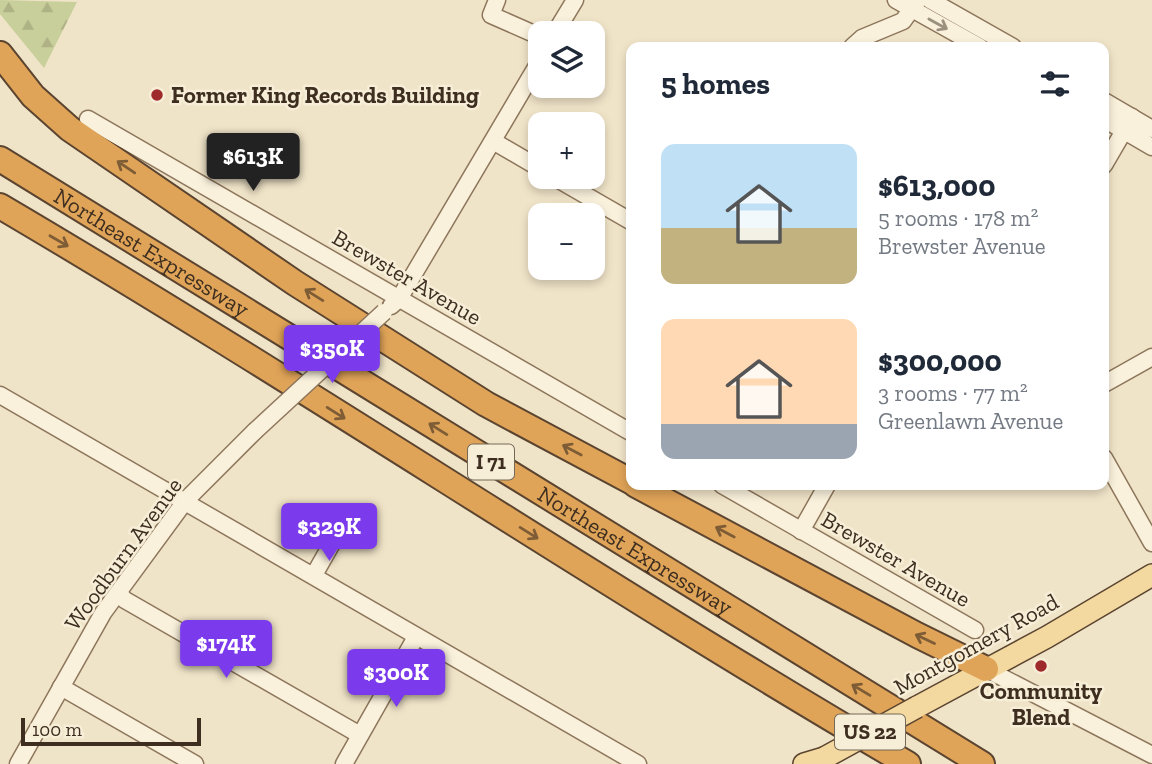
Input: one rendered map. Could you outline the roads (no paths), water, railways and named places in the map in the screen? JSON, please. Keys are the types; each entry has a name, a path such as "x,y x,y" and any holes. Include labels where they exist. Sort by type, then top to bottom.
{"highway":[{"path":"0,54 33,96 70,129 284,275 486,404 626,480"},
{"name":"Northeast Expressway","path":"0,159 982,764"},
{"name":"Northeast Expressway","path":"0,206 908,764"},
{"path":"645,490 986,669"},
{"path":"870,741 889,764"}],"main road":[{"name":"Montgomery Road","path":"815,762 1152,576"}],"street":[{"path":"497,0 491,15 528,31"},
{"path":"562,21 575,0"},
{"path":"896,0 915,5 981,42"},
{"path":"930,0 982,42"},
{"path":"858,42 903,21 915,5"},
{"name":"Woodburn Avenue","path":"18,764 103,612 186,500 255,431 399,299 528,81"},
{"path":"1109,106 1152,147"},
{"name":"Brewster Avenue","path":"88,119 626,429"},
{"path":"1109,120 1152,129"},
{"path":"1109,156 1128,124"},
{"path":"493,141 528,161"},
{"path":"575,189 626,219"},
{"path":"1109,381 1152,358"},
{"path":"0,395 186,500 416,637 638,764"},
{"path":"1109,467 1152,543"},
{"name":"Brewster Avenue","path":"731,490 975,630"},
{"path":"801,531 824,490"},
{"path":"314,575 348,515"},
{"path":"118,593 125,600 360,735"},
{"path":"344,764 416,637"},
{"path":"986,669 1152,755"},
{"path":"61,687 195,764"}],"place":[{"name":"Former King Records Building","path":"157,95"},
{"name":"Community Blend","path":"1041,666"}]}
